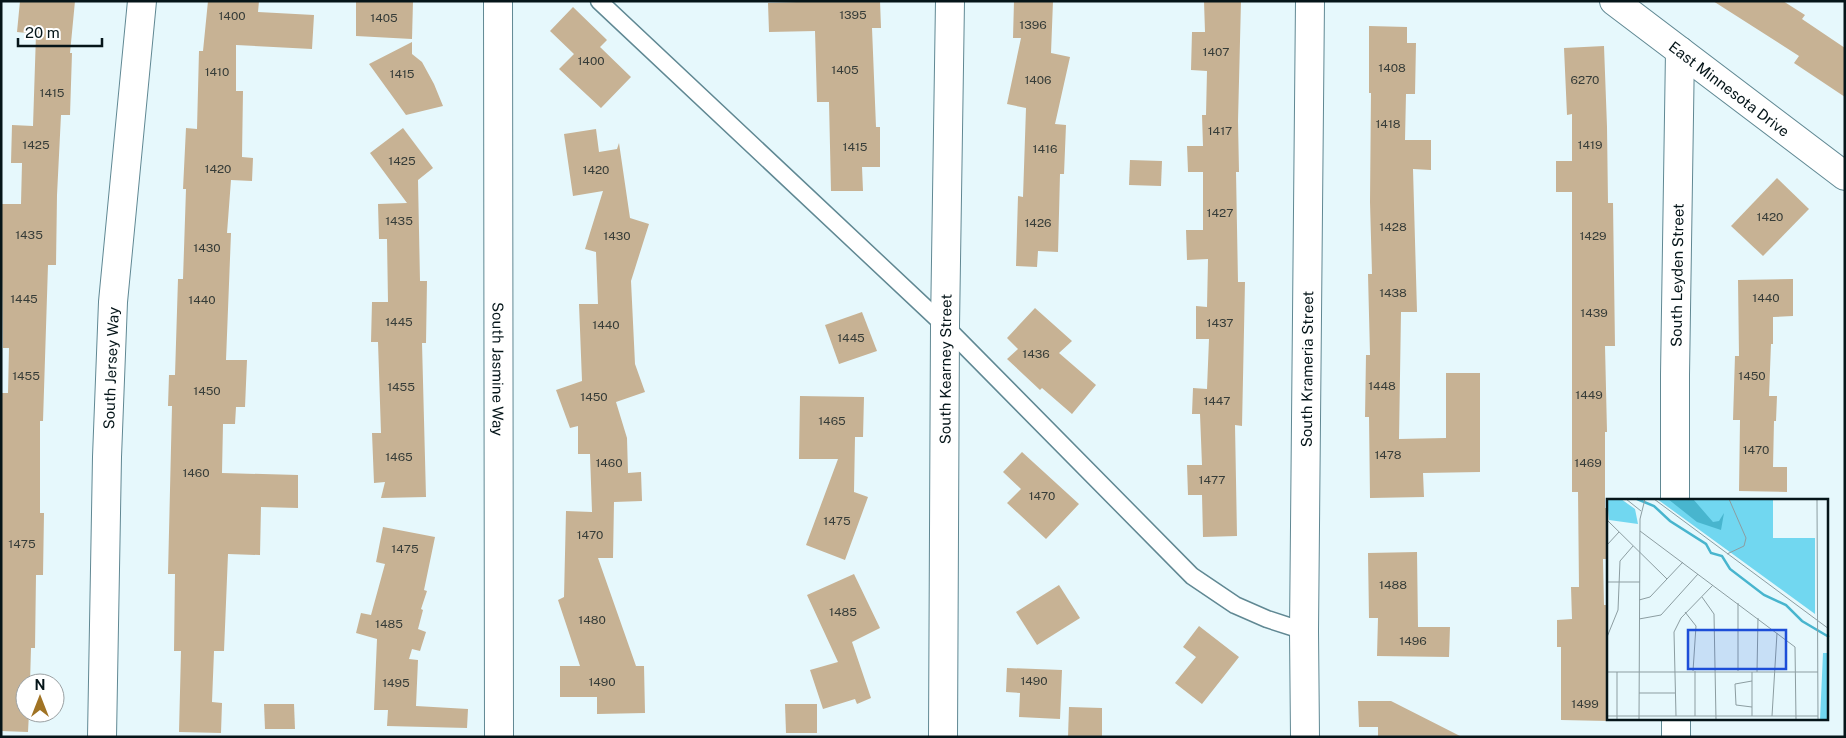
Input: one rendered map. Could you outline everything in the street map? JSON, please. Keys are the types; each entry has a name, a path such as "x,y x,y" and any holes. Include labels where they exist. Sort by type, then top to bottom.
{"street":[{"name":"South Jersey Way","path":"102,737 106,457 113,311 142,1"},
{"name":"South Jasmine Way","path":"498,1 499,737"},
{"name":"South Kearney Street","path":"942,737 950,1"},
{"name":"South Krameria Street","path":"1305,737 1304,631 1310,1"},
{"name":"East Minnesota Drive","path":"1614,1 1845,176"},
{"name":"South Leyden Street","path":"1675,499 1680,50"},
{"path":"1676,720 1676,737"}],"lane":[{"path":"599,1 945,326 1192,576 1235,605 1304,631"}],"building":[{"path":"20,1 75,1 70,53 72,53 70,115 61,115 56,265 48,265 43,421 40,421 40,513 44,513 43,575 36,575 35,648 31,648 30,673 15,673 15,723 28,723 28,732 1,731 1,393 8,393 9,348 3,348 1,204 21,204 22,163 11,163 12,125 33,126 36,34 17,32"},
{"path":"208,1 259,1 258,12 314,15 312,49 236,45 236,91 243,91 242,157 253,158 252,181 231,180 227,233 231,233 226,360 247,360 245,407 236,407 235,424 223,424 222,473 298,475 298,508 261,507 260,555 228,554 224,651 214,651 212,702 222,703 221,733 179,732 181,651 174,651 175,574 168,574 172,406 168,406 169,375 175,375 178,279 183,279 186,189 183,189 186,128 197,129 199,51 203,51"},
{"path":"356,1 413,1 412,39 356,36"},
{"path":"880,1 881,28 872,28 876,127 880,127 880,167 862,167 863,191 831,191 829,102 817,102 815,31 769,32 768,3"},
{"path":"1014,1 1053,1 1051,53 1070,57 1055,124 1066,125 1064,174 1060,174 1058,252 1038,251 1037,267 1016,266 1018,196 1023,197 1026,108 1007,104 1021,38 1013,38"},
{"path":"1204,1 1241,1 1238,121 1239,172 1236,172 1238,282 1245,282 1242,426 1235,425 1237,536 1203,537 1202,495 1188,495 1187,465 1202,465 1200,414 1192,414 1193,388 1207,389 1209,339 1196,339 1196,306 1207,307 1208,259 1187,260 1186,230 1203,230 1203,172 1188,172 1187,146 1203,146 1202,115 1206,115 1207,71 1191,70 1192,32 1205,32"},
{"path":"1713,1 1783,1 1805,15 1802,19 1845,48 1845,97 1794,63 1799,56"},
{"path":"573,7 607,40 600,47 631,77 601,108 559,69 574,54 550,31"},
{"path":"1369,26 1407,27 1407,43 1416,43 1415,94 1406,94 1405,140 1431,140 1431,170 1413,169 1417,312 1401,312 1399,439 1446,438 1446,373 1480,373 1480,472 1423,473 1424,497 1370,498 1369,417 1365,417 1366,355 1370,355 1368,274 1372,274"},
{"path":"412,42 412,54 422,62 443,106 406,115 369,64"},
{"path":"1604,46 1608,203 1613,203 1615,346 1605,346 1607,432 1605,432 1605,508 1607,508 1607,559 1603,559 1604,605 1607,605 1608,721 1561,720 1561,647 1557,647 1557,620 1572,619 1571,587 1579,587 1578,492 1572,492 1572,192 1556,192 1556,161 1572,161 1572,114 1567,115 1564,48"},
{"path":"403,128 433,168 418,180 420,281 427,281 426,343 422,343 426,497 381,498 385,482 374,483 372,433 381,433 378,342 371,342 372,302 388,302 387,239 379,239 378,204 407,203 370,153"},
{"path":"596,129 599,152 617,149 619,143 630,218 649,224 631,281 635,364 645,392 616,402 627,438 628,473 641,472 642,501 614,502 613,558 598,558 636,666 644,666 645,713 597,714 597,697 560,697 560,666 580,666 558,600 564,597 566,511 592,512 590,454 578,454 578,426 570,428 556,390 582,381 579,304 598,304 596,252 585,249 603,191 573,196 564,134"},
{"path":"1130,160 1162,161 1161,186 1129,185"},
{"path":"1777,178 1809,209 1763,256 1731,226"},
{"path":"1793,279 1793,316 1773,317 1769,396 1777,396 1776,421 1774,421 1773,467 1787,467 1787,492 1739,491 1740,420 1733,420 1735,356 1739,356 1738,280"},
{"path":"1035,308 1072,341 1059,353 1096,385 1072,414 1042,388 1040,390 1007,359 1018,349 1007,338"},
{"path":"862,312 877,351 839,364 825,325"},
{"path":"800,396 864,397 863,437 855,437 854,492 868,497 845,560 806,545 838,459 799,459"},
{"path":"1022,452 1079,504 1046,539 1007,503 1021,489 1003,472"},
{"path":"383,527 435,537 424,590 427,591 421,609 423,610 418,629 426,632 420,651 412,649 409,659 418,660 416,706 468,709 467,728 387,726 388,710 374,710 377,639 356,633 361,613 371,615 385,564 376,562"},
{"path":"1417,552 1418,627 1450,627 1449,657 1377,656 1378,618 1369,618 1368,553"},
{"path":"854,574 880,628 852,642 871,698 857,704 855,699 823,709 810,670 838,662 807,595"},
{"path":"1059,585 1080,618 1037,645 1016,612"},
{"path":"1199,626 1239,657 1202,704 1175,683 1196,657 1183,647"},
{"path":"1007,668 1062,670 1060,719 1019,717 1020,693 1006,692"},
{"path":"1358,701 1391,701 1462,737 1378,737 1378,727 1359,727"},
{"path":"264,704 294,704 295,729 265,729"},
{"path":"785,704 817,704 817,733 786,733"},
{"path":"1069,707 1102,708 1102,737 1068,737"}]}
